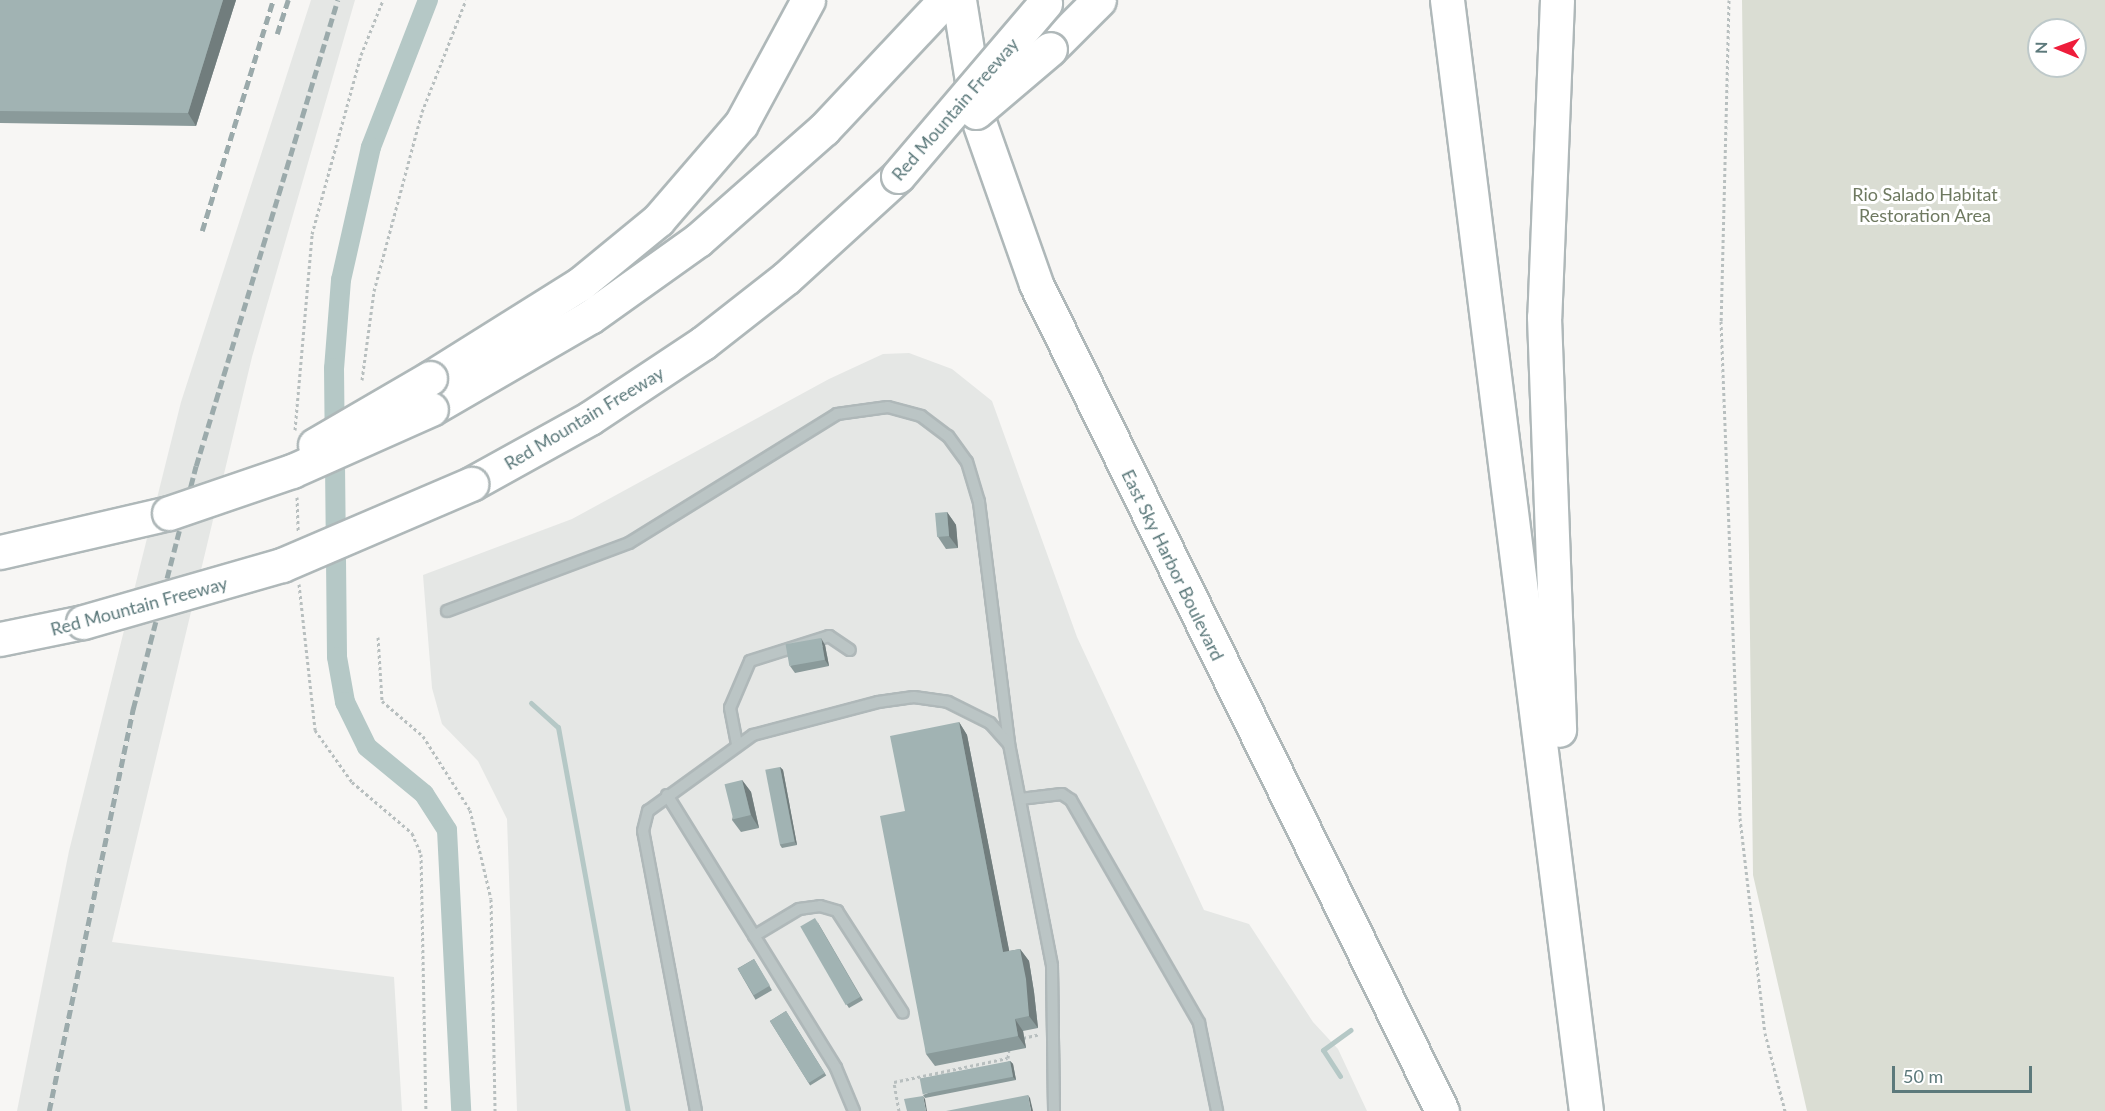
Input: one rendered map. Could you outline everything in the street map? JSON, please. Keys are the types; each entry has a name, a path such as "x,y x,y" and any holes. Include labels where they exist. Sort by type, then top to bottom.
{"highway":[{"path":"430,394 580,284 658,220 741,124 807,0"},
{"path":"0,552 108,528 262,482 430,394 543,346 672,260 759,190 856,98 945,0"},
{"name":"East Sky Harbor Boulevard","path":"959,0 978,119 1036,284 1442,1111"},
{"path":"898,176 1050,49 1100,0"},
{"path":"1447,0 1586,1111"},
{"path":"1557,0 1544,316 1549,568 1566,814 1600,1111"},
{"name":"Red Mountain Freeway","path":"0,639 83,622 282,565 471,484 599,412 694,349 786,278 898,176 1046,2"}],"lane":[{"path":"447,612 629,543 837,414 870,407 904,410 948,436 974,477 1010,744 1052,966 1054,1111"},
{"path":"737,744 730,708 750,661 829,636 850,650"},
{"path":"696,1111 643,831 648,811 737,744 772,728 914,697 963,708 1010,744"},
{"path":"1020,799 1064,794 1071,800 1198,1023 1217,1111"},
{"path":"667,795 836,1068 854,1111"},
{"path":"754,936 799,909 837,911 903,1012"}],"path":[{"path":"362,380 374,291 422,112 466,0"},
{"path":"1729,0 1721,321 1740,818 1766,1033 1785,1111"},
{"path":"378,638 382,701 423,736 470,810 491,899 495,1111"},
{"path":"899,1111 894,1082 1008,1058 1011,1041 1042,1034"}],"shaded area":[{"path":"311,0 355,0 252,357 112,942 394,977 402,1111 17,1111 69,851 181,402"},
{"path":"909,353 952,369 992,401 1077,637 1204,910 1249,924 1313,1022 1338,1049 1367,1111 517,1111 507,819 478,761 442,724 432,688 423,575 572,519 829,379 883,354"}],"green space":[{"name":"Rio Salado Habitat Restoration Area","path":"1742,0 2105,0 2105,1111 1807,1111 1753,875"}],"building":[{"path":"0,0 223,0 188,113 0,111"},
{"path":"947,512 949,536 937,537 935,513"},
{"path":"821,638 825,660 789,666 786,644"},
{"path":"959,722 1003,952 1020,949 1026,979 1029,1016 1015,1019 1018,1036 926,1054 880,816 905,811 890,736"},
{"path":"780,767 795,842 780,844 765,770"},
{"path":"742,780 751,815 733,819 725,784"},
{"path":"815,918 860,997 846,1005 800,926"},
{"path":"754,959 770,986 754,995 738,969"},
{"path":"786,1011 825,1073 809,1083 770,1021"},
{"path":"1010,1061 1013,1077 923,1094 920,1079"},
{"path":"1028,1095 1031,1111 946,1111"},
{"path":"923,1096 926,1111 907,1111 904,1099"}],"waterway":[{"path":"428,0 371,147 341,280 334,368 337,657 345,702 367,747 424,794 447,830 461,1111"},
{"path":"531,703 558,727 628,1111"},
{"path":"1340,1076 1323,1050 1351,1030"}],"railway":[{"path":"202,231 273,0"},
{"path":"277,34 288,0"},
{"path":"49,1111 133,709 196,466 338,0"}]}
